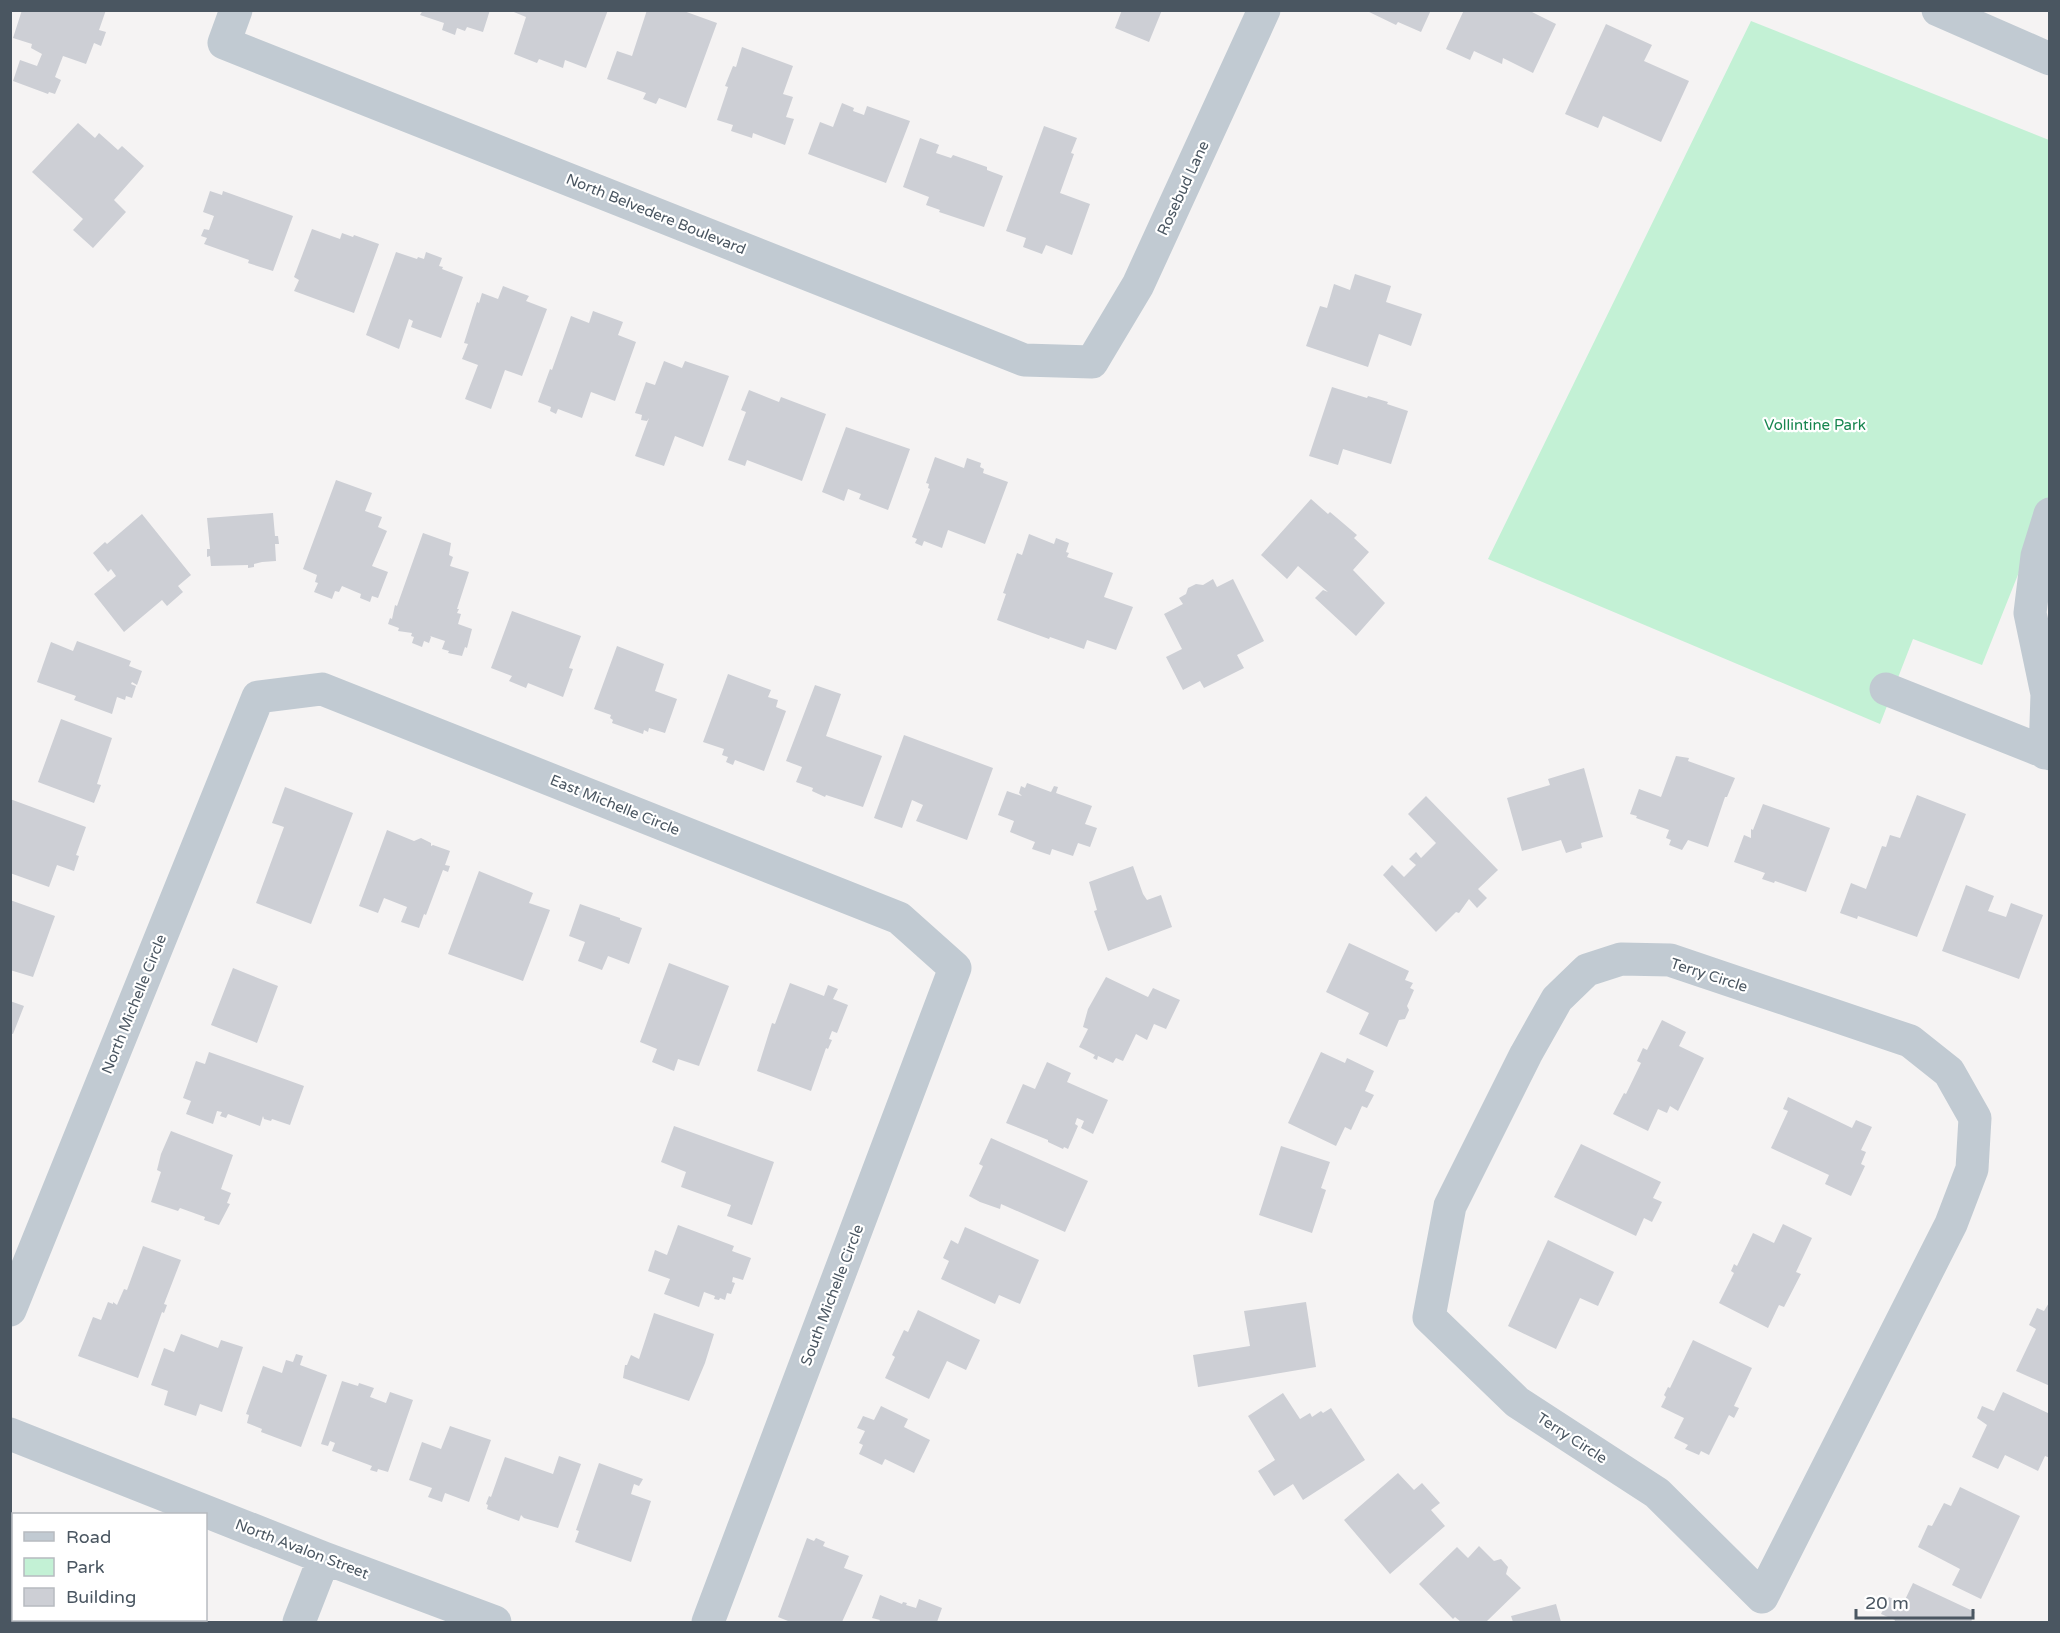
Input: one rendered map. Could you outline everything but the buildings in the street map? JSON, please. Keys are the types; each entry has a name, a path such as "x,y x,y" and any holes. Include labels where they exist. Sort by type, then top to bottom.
{"street":[{"name":"North Belvedere Boulevard","path":"237,10 224,43 1024,360 1092,362"},
{"name":"Rosebud Lane","path":"1092,362 1138,285 1264,10"},
{"path":"1938,10 2049,59"},
{"path":"1886,689 2048,754 2047,694 2030,614 2037,556 2049,514"},
{"name":"East Michelle Circle","path":"258,697 322,689 899,918 955,968"},
{"name":"North Michelle Circle","path":"10,1310 258,697"},
{"name":"Terry Circle","path":"1621,959 1670,960 1910,1041 1949,1072 1976,1118 1972,1169 1951,1224 1757,1610 1657,1493 1517,1402 1429,1317 1450,1206 1526,1054 1557,999 1587,970 1621,959"},
{"name":"South Michelle Circle","path":"708,1623 955,968"},
{"name":"North Avalon Street","path":"10,1434 495,1623"},
{"path":"299,1623 324,1558"}],"green space":[{"name":"Vollintine Park","path":"1751,21 2049,140 2049,497 1982,665 1913,639 1880,724 1488,559"}]}
